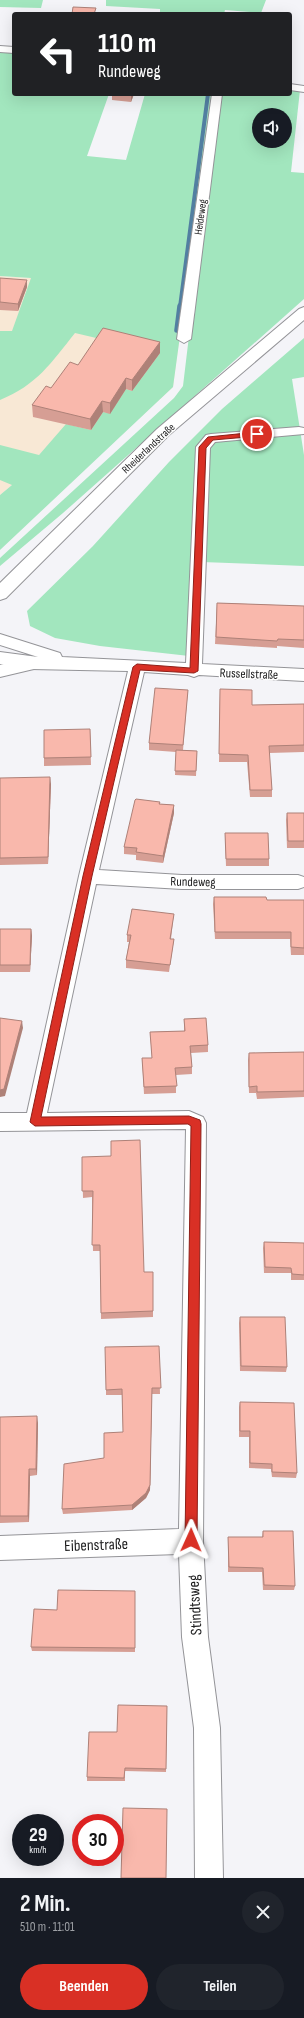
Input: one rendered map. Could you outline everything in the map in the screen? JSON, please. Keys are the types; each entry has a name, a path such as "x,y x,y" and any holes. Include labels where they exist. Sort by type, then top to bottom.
{"main road":[{"name":"Rheiderlandstraße","path":"3,588 163,432 304,312"},
{"path":"0,671 31,663"}],"street":[{"path":"0,49 12,50"},
{"path":"292,87 304,89"},
{"name":"Heideweg","path":"184,339 216,96"},
{"path":"194,671 203,447 211,438 299,432"},
{"name":"Russellstraße","path":"0,639 73,663"},
{"name":"Russellstraße","path":"0,658 31,663 73,663 194,671 304,675"},
{"path":"0,1122 35,1122 88,876 137,667"},
{"name":"Rundeweg","path":"88,876 182,882 298,882"},
{"name":"Stindtsweg","path":"35,1122 189,1120 196,1124 191,1540 195,1637 207,1728 209,1878"},
{"name":"Eibenstraße","path":"0,1548 191,1540"}],"shaded area":[{"path":"0,276 186,287 173,387 105,450 58,434 12,485 0,495"}],"green space":[{"path":"0,0 43,0 41,8 0,7"},
{"path":"106,0 266,0 261,12 225,10 224,12 160,12 160,9 106,6"},
{"path":"0,51 12,51 12,96 108,96 87,156 126,160 144,96 213,96 173,387 0,550 0,495 12,485 0,480 0,445 39,455 66,424 91,430 103,412 110,413 126,389 132,391 160,353 75,333 34,380 13,394 0,400 0,331 12,331 31,278 0,276"},
{"path":"292,89 300,90 291,172 304,173 304,299 63,513 0,566 0,558 174,398 183,386 218,96 292,96"},
{"path":"304,338 304,377 292,379 304,455 304,566 202,562 198,657 100,646 55,638 30,626 27,611 93,546 169,462 222,409"}],"building":[{"path":"73,7 96,8 95,12 72,12"},
{"path":"0,278 27,280 18,304 0,302"},
{"path":"103,328 160,342 132,380 126,378 110,403 102,401 90,419 32,405 46,386 51,388 70,362 78,365"},
{"path":"217,603 304,606 304,640 278,639 277,641 216,637"},
{"path":"155,688 188,690 183,745 149,743"},
{"path":"220,689 252,690 252,705 304,704 304,745 269,746 272,790 250,790 248,755 219,754"},
{"path":"90,729 91,757 44,758 44,730"},
{"path":"176,750 197,751 196,771 175,771"},
{"path":"50,777 48,857 0,858 0,778"},
{"path":"136,799 160,802 159,804 174,805 163,856 136,852 137,848 124,847"},
{"path":"287,813 304,813 304,841 288,841"},
{"path":"225,833 268,833 269,859 226,859"},
{"path":"214,897 266,897 267,900 304,900 304,948 291,947 291,932 215,932"},
{"path":"132,909 174,914 170,939 174,939 170,965 126,960 131,935 127,935"},
{"path":"0,929 31,929 30,965 0,965"},
{"path":"0,1018 22,1021 4,1089 0,1090"},
{"path":"206,1018 208,1045 190,1046 192,1067 175,1068 177,1086 144,1087 142,1058 152,1058 150,1032 185,1031 184,1019"},
{"path":"304,1052 304,1091 257,1092 257,1086 249,1087 249,1053"},
{"path":"140,1140 144,1272 153,1272 153,1311 101,1313 100,1245 92,1245 93,1191 82,1191 82,1157 111,1156 111,1141"},
{"path":"264,1242 304,1243 304,1275 292,1274 291,1268 265,1267"},
{"path":"240,1317 285,1317 287,1367 241,1366"},
{"path":"159,1346 161,1388 152,1388 150,1485 146,1493 132,1505 62,1509 64,1464 104,1458 104,1433 123,1432 122,1389 106,1390 105,1347"},
{"path":"240,1402 294,1403 297,1473 272,1472 272,1464 250,1463 250,1431 240,1431"},
{"path":"37,1416 36,1469 29,1469 28,1516 0,1516 0,1417"},
{"path":"263,1531 293,1531 295,1586 264,1585 263,1568 229,1567 228,1537 263,1537"},
{"path":"58,1590 135,1591 135,1648 31,1647 34,1609 57,1610"},
{"path":"118,1705 167,1706 166,1769 125,1768 124,1778 87,1777 89,1732 117,1732"},
{"path":"123,1808 167,1809 166,1878 121,1878 121,1866 124,1866"}],"waterway":[{"path":"180,307 208,96"},
{"path":"177,330 180,306"}],"route":[{"path":"191,1540 196,1124 189,1120 35,1122 88,876 137,667 194,671 203,447 211,438 257,434"}]}
